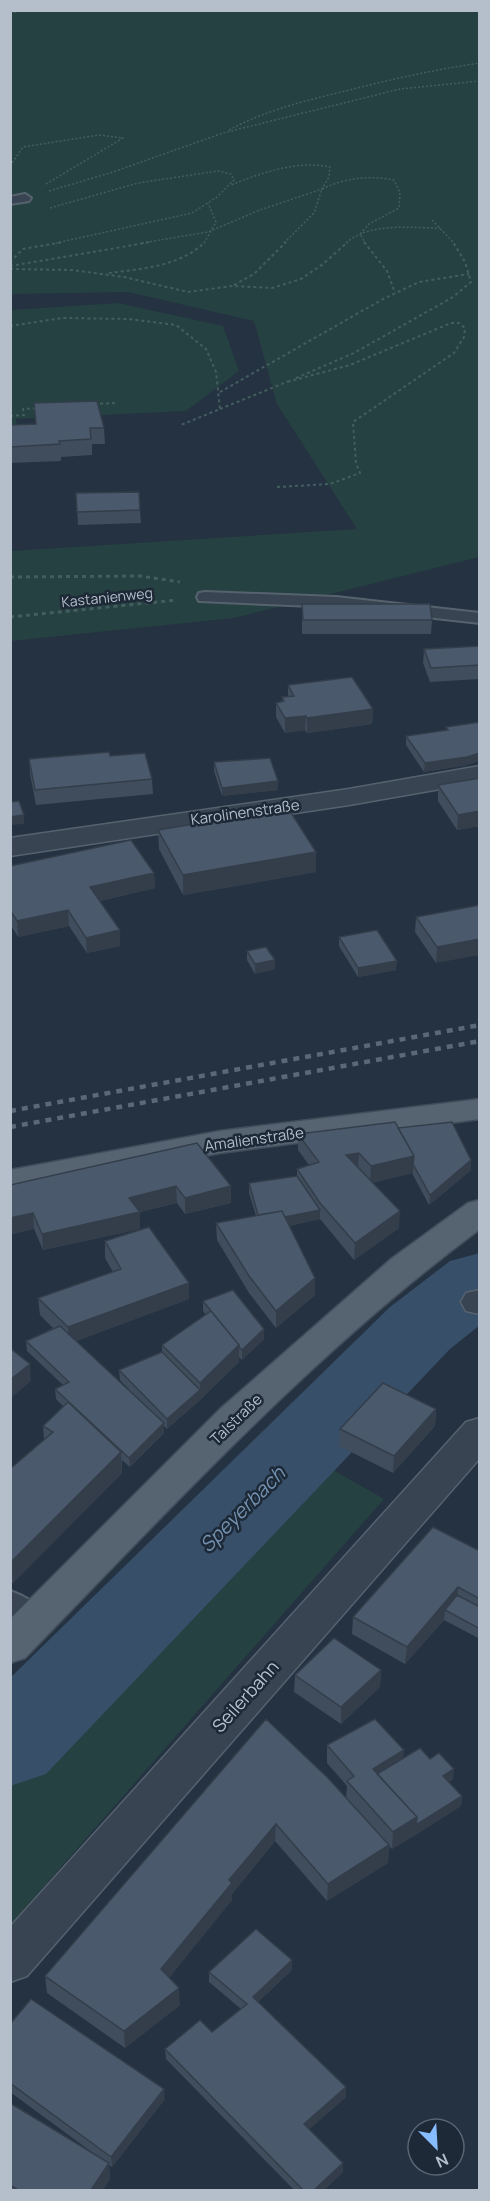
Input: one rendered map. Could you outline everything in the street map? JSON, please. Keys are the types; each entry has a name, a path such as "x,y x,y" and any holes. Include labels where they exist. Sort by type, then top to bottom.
{"main road":[{"name":"Amalienstraße","path":"10,1181 220,1142 474,1111"},
{"name":"Talstraße","path":"19,1623 234,1419 404,1267 480,1211"}],"street":[{"name":"Karolinenstraße","path":"10,847 349,797 480,774"},
{"name":"Seilerbahn","path":"10,1961 480,1432"}],"lane":[{"path":"10,201 25,198"},
{"path":"205,597 336,602 480,618"}],"path":[{"path":"10,14 20,10"},
{"path":"223,133 259,114 418,72 480,63"},
{"path":"25,198 113,172 223,133 400,89 480,81"},
{"path":"10,166 22,147 99,135 123,138 25,198"},
{"path":"228,186 261,175 320,163 330,166 329,177 322,189 314,213 254,274 232,286"},
{"path":"10,266 23,249 86,238 192,213 208,203 234,180 231,174 218,171 138,183 45,210"},
{"path":"10,266 213,230 260,210 356,178 380,176 394,180 401,194 399,208 369,225 360,234"},
{"path":"102,274 159,266 191,252 208,240 213,230 216,218 208,203"},
{"path":"181,425 354,353 453,297 471,282 465,258 432,220"},
{"path":"10,266 102,274 188,292 232,286 272,288 301,279 353,237 360,234 385,228 440,228"},
{"path":"360,234 387,271 395,293"},
{"path":"220,392 395,293 419,282 469,274"},
{"path":"10,326 62,318 129,319 176,325 206,349 216,372 220,392 220,409"},
{"path":"277,487 328,484 350,479 360,473 356,463 353,422 454,352 464,337 465,328 459,323 451,323 359,362 287,382"},
{"path":"94,404 117,403"},
{"path":"10,416 24,416 23,409 46,407"},
{"path":"10,577 140,576 189,583 205,597"},
{"name":"Kastanienweg","path":"10,617 205,597"}],"green space":[{"path":"11,11 479,11 479,557 234,618 11,641 11,551 357,529 277,404 254,321 128,292 11,294"},
{"path":"118,303 223,326 239,371 186,411 16,419 19,436 11,436 11,310"},
{"path":"312,1458 384,1499 11,1924 11,1770"}],"building":[{"path":"97,401 104,428 90,428 91,439 59,441 60,444 10,447 10,425 36,424 34,403"},
{"path":"139,492 140,510 77,512 76,493"},
{"path":"302,604 430,604 432,620 303,620"},
{"path":"480,646 480,665 431,668 424,649"},
{"path":"352,677 373,709 307,718 306,716 285,718 276,703 284,701 282,697 294,696 288,685"},
{"path":"480,722 480,753 467,757 425,763 406,736 448,730 446,727"},
{"path":"109,752 110,756 145,753 152,779 35,790 29,759"},
{"path":"270,758 278,781 222,788 214,762"},
{"path":"480,778 480,811 458,815 438,785"},
{"path":"19,801 24,815 10,817 10,802"},
{"path":"288,808 316,852 183,875 158,830"},
{"path":"131,840 154,873 90,887 120,930 86,938 68,910 17,921 10,910 10,866"},
{"path":"480,905 480,939 437,947 416,917"},
{"path":"377,930 397,961 358,968 339,937"},
{"path":"266,947 275,960 255,964 247,951"},
{"path":"395,1122 414,1156 371,1166 359,1153 346,1155 400,1211 355,1243 320,1203 297,1169 319,1162 298,1134"},
{"path":"452,1122 471,1160 430,1195 413,1164 414,1156 398,1128"},
{"path":"197,1143 231,1186 185,1198 176,1186 129,1198 140,1212 42,1234 33,1213 10,1218 10,1185"},
{"path":"297,1176 320,1210 285,1217 282,1211 258,1215 249,1183"},
{"path":"282,1211 315,1278 276,1311 249,1276 216,1223"},
{"path":"149,1227 189,1283 68,1327 38,1298 121,1269 105,1241"},
{"path":"233,1290 264,1329 242,1350 203,1301"},
{"path":"211,1311 239,1345 200,1383 162,1345"},
{"path":"60,1326 164,1423 129,1458 55,1389 69,1382 26,1341"},
{"path":"10,1348 30,1364 10,1380"},
{"path":"162,1352 200,1390 167,1419 119,1370"},
{"path":"383,1383 436,1409 394,1456 340,1429"},
{"path":"68,1402 121,1452 11,1562 10,1469 53,1432 43,1426"},
{"path":"433,1527 480,1551 480,1599 458,1587 407,1647 353,1617"},
{"path":"457,1595 480,1607 480,1629 445,1610"},
{"path":"334,1638 381,1670 341,1707 295,1675"},
{"path":"266,1719 328,1778 389,1845 328,1884 276,1824 229,1880 232,1883 161,1969 179,1988 124,2031 45,1976"},
{"path":"375,1719 404,1750 373,1769 417,1817 393,1832 347,1781 354,1776 327,1745"},
{"path":"420,1748 430,1759 439,1753 454,1769 443,1776 462,1796 416,1825 417,1817 377,1774"},
{"path":"256,1929 292,1960 253,1997 346,2087 304,2124 343,2163 314,2190 303,2190 165,2049 200,2020 212,2032 247,2004 209,1972"},
{"path":"31,1999 164,2089 111,2157 10,2083 10,2024"},
{"path":"10,2103 109,2163 91,2190 18,2190 10,2185"}],"waterway":[{"name":"Speyerbach","path":"10,1744 420,1328 480,1281"}],"railway":[{"path":"10,1111 480,1025"},
{"path":"10,1127 480,1041"}]}
